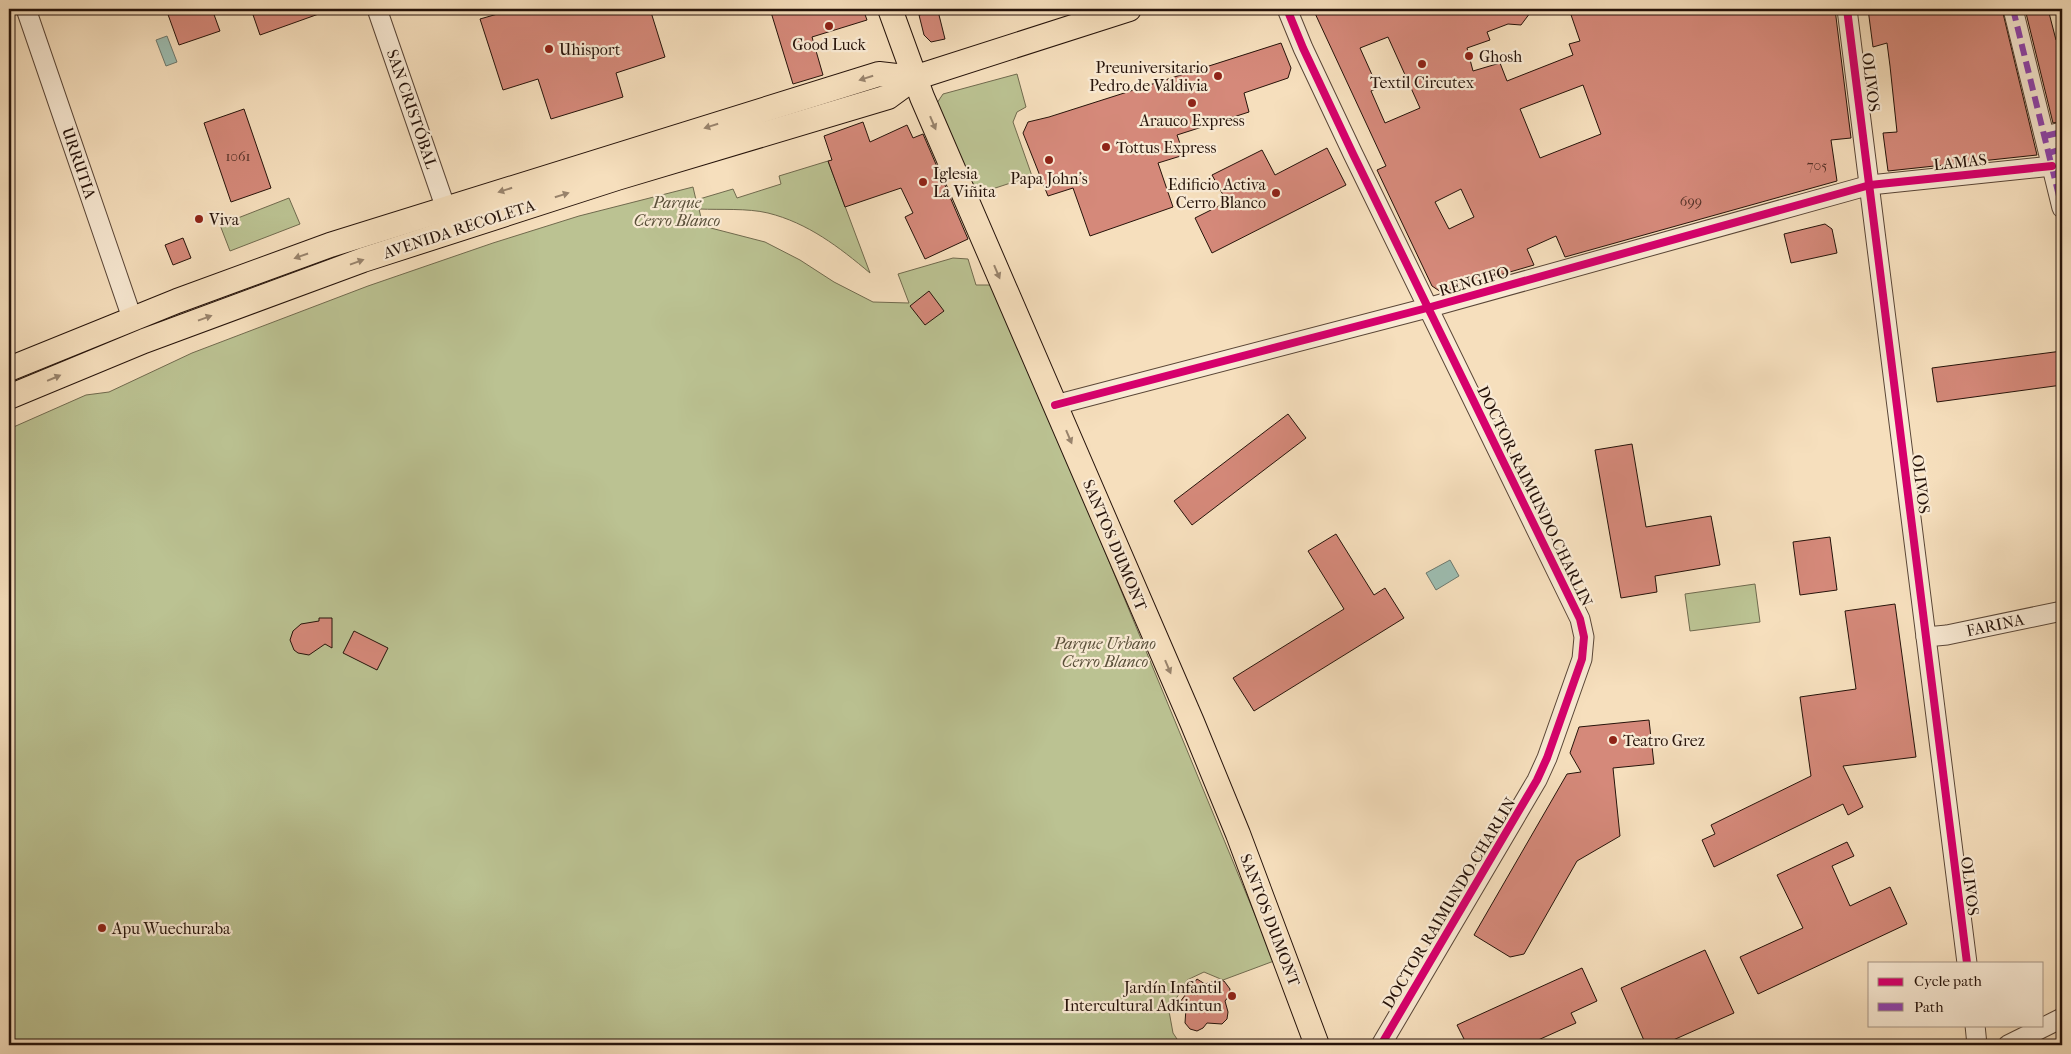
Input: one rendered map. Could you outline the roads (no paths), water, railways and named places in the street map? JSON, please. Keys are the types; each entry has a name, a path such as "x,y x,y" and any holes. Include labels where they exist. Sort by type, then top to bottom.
{"main road":[{"name":"SANTOS DUMONT","path":"890,9 914,78 1238,834 1317,1045"},
{"name":"AVENIDA RECOLETA","path":"9,397 125,349 326,274 617,178 888,97 914,78 1129,9"},
{"name":"AVENIDA RECOLETA","path":"9,369 132,318 286,261 446,209 878,74 914,78"},
{"path":"437,236 446,224 446,209"},
{"path":"125,349 134,329 132,318"}],"street":[{"name":"URRUTIA","path":"26,9 132,318"},
{"name":"SAN CRISTÓBAL","path":"377,9 446,209"},
{"name":"DOCTOR RAIMUNDO CHARLIN","path":"1287,9 1303,48 1427,308 1580,619 1584,648 1582,659 1547,758 1532,788 1381,1045"},
{"name":"OLIVOS","path":"1848,9 1966,962"},
{"path":"2013,9 2054,147 2062,208"},
{"name":"LAMAS","path":"1870,185 2054,147"},
{"name":"RENGIFO","path":"1055,405 1427,308 1870,185"},
{"name":"FARINA","path":"1926,637 1947,635 2062,611"},
{"path":"2008,1045 2062,1018"},
{"path":"1974,1026 1977,1045"}],"place":[{"name":"Good Luck","path":"829,26"},
{"name":"Uhisport","path":"549,49"},
{"name":"Ghosh","path":"1469,56"},
{"name":"Textil Circutex","path":"1422,64"},
{"name":"Preuniversitario Pedro de Valdivia","path":"1218,76"},
{"name":"Arauco Express","path":"1192,103"},
{"name":"Tottus Express","path":"1106,147"},
{"name":"Papa John's","path":"1049,160"},
{"name":"Iglesia La Viñita","path":"923,182"},
{"name":"Edificio Activa Cerro Blanco","path":"1276,193"},
{"name":"Viva","path":"199,219"},
{"name":"Teatro Grez","path":"1613,740"},
{"name":"Apu Wuechuraba","path":"102,928"},
{"name":"Jardín Infantil Intercultural Adkintun","path":"1232,996"}],"park label":[{"name":"Parque Cerro Blanco","path":"677,211"},
{"name":"Parque Urbano Cerro Blanco","path":"1105,652"}]}
